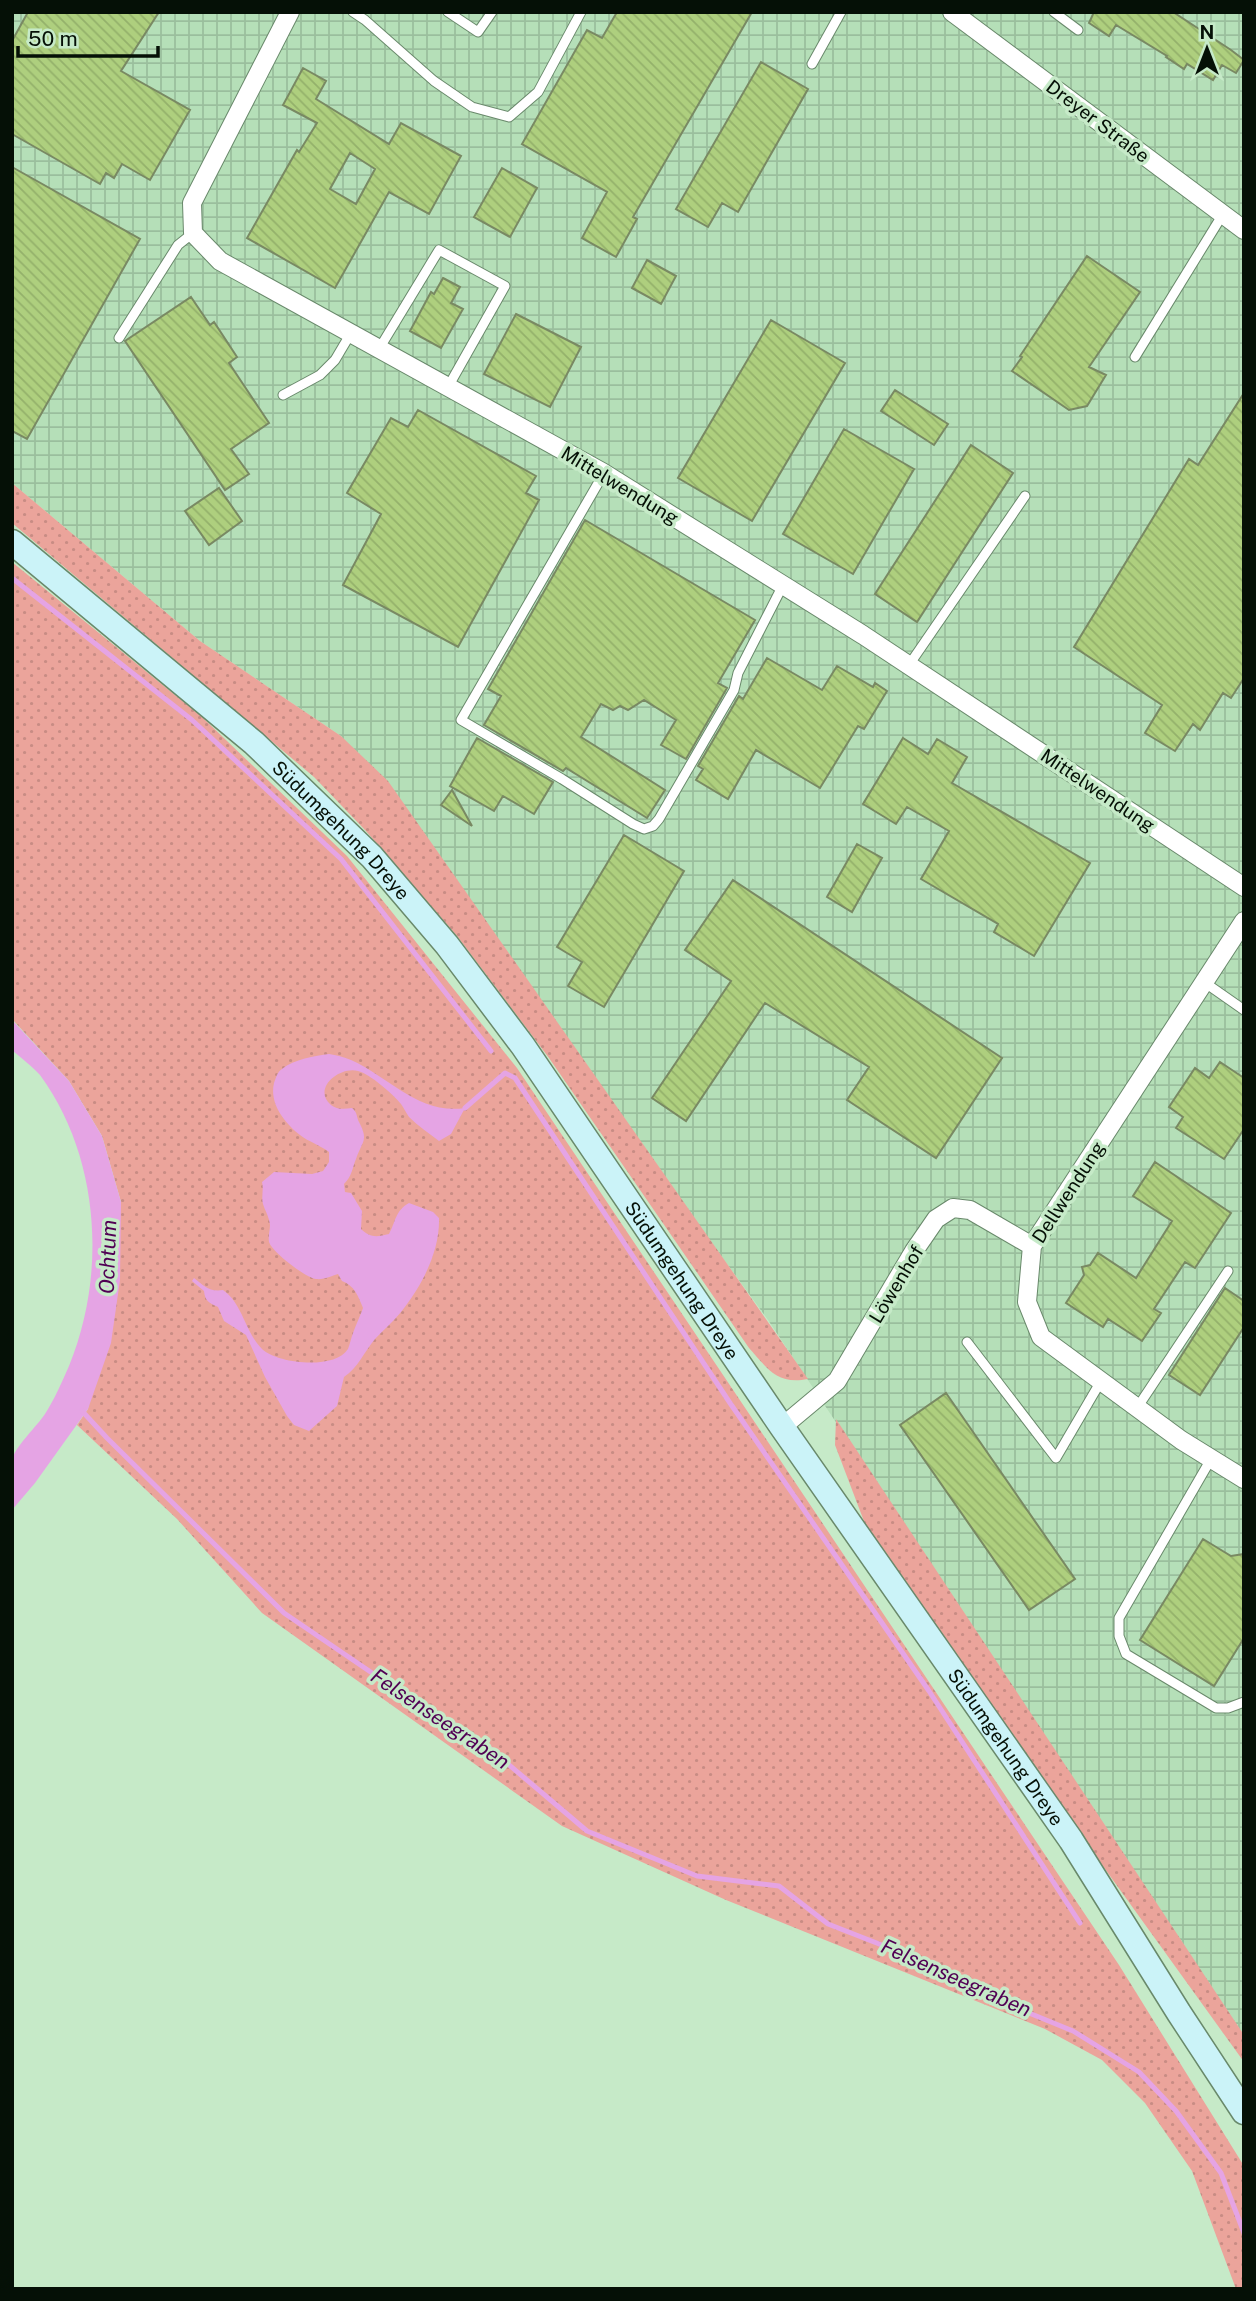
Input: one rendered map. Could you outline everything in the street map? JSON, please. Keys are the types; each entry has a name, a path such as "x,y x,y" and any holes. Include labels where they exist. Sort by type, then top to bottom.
{"main road":[{"name":"Südumgehung Dreye","path":"12,542 254,743 372,857 447,945 523,1046 782,1427 1071,1840 1244,2112"}],"street":[{"path":"193,233 192,203 290,12"},
{"name":"Dreyer Straße","path":"952,12 1244,230"},
{"name":"Mittelwendung","path":"193,233 220,261 604,473 909,665 1244,887"},
{"name":"Dellwendung","path":"1244,921 1032,1247 1027,1302 1041,1337 1181,1440 1244,1479"},
{"name":"Löwenhof","path":"782,1427 838,1381 914,1251 936,1219 953,1208 970,1210 1032,1247"}],"lane":[{"path":"353,12 434,81 472,107 509,117 538,92 581,12"},
{"path":"448,12 478,32 492,12"},
{"path":"812,64 841,12"},
{"path":"1054,12 1079,30"},
{"path":"1135,357 1223,214"},
{"path":"119,338 178,245 193,233"},
{"path":"379,349 439,250 505,286 448,387"},
{"path":"283,395 320,375 335,360 351,333"},
{"path":"604,473 461,720 633,824 645,829 653,826 734,690 738,673 783,585"},
{"path":"909,665 1025,496"},
{"path":"1204,982 1244,1010"},
{"path":"1137,1408 1228,1271"},
{"path":"967,1342 1056,1458 1101,1381"},
{"path":"1211,1459 1119,1618 1119,1636 1126,1654 1216,1707 1228,1708 1244,1702"}],"shaded area":[{"path":"12,12 1244,12 1244,2036 768,1320 341,736 200,641 12,483"},
{"path":"12,483 200,641 341,736 388,781 808,1379 788,1380 774,1374 749,1348 549,1058 457,936 365,830 314,777 12,523"},
{"path":"12,562 202,717 347,856 517,1068 1119,1965 1244,2166 1244,2289 1236,2289 1192,2171 1145,2103 1102,2060 1045,2029 726,1900 562,1826 262,1613 177,1519 77,1425 88,1409 121,1202 102,1136 69,1081 12,1019"},
{"path":"836,1419 1244,2035 1244,2062 966,1676 870,1537 835,1445"}],"water":[{"name":"Ochtum","path":"12,1020 69,1081 102,1136 121,1202 120,1280 111,1343 88,1409 35,1483 12,1510 13,1457 45,1414 69,1366 89,1293 92,1255 86,1179 75,1142 60,1107 40,1075 12,1050"},
{"path":"329,1054 365,1067 405,1093 433,1106 465,1108 451,1134 439,1141 409,1117 387,1090 363,1073 351,1070 343,1072 336,1075 326,1086 326,1099 336,1108 352,1108 364,1133 352,1172 344,1184 345,1192 351,1193 362,1211 361,1229 374,1236 389,1234 398,1213 409,1203 433,1212 439,1218 439,1230 433,1255 416,1291 344,1377 337,1406 309,1431 294,1425 287,1416 246,1335 224,1321 218,1307 208,1301 204,1291 192,1281 194,1278 207,1288 223,1290 230,1296 256,1342 270,1354 293,1361 319,1362 341,1356 348,1349 363,1308 358,1296 338,1274 322,1279 311,1278 276,1252 269,1242 270,1225 262,1199 262,1182 274,1172 312,1174 323,1171 329,1162 329,1152 300,1135 284,1119 276,1106 273,1091 280,1070 305,1058"}],"building":[{"path":"28,12 159,12 121,71 190,110 150,180 122,164 114,178 106,173 100,184 12,134 12,41"},
{"path":"617,12 752,12 633,217 637,219 616,257 582,238 607,192 522,144 587,30 602,38"},
{"path":"1094,12 1173,12 1244,60 1236,73 1222,65 1213,80 1187,64 1184,69 1116,25 1109,36 1089,23"},
{"path":"761,62 808,89 738,212 722,203 708,227 676,209"},
{"path":"303,68 326,81 316,99 389,144 401,123 461,156 429,214 389,192 335,288 247,238 297,150 299,152 317,123 283,105","holes":["350,153 375,169 356,204 330,189"]},
{"path":"12,167 140,239 27,439 12,431"},
{"path":"502,168 537,188 510,237 474,217"},
{"path":"1087,256 1140,292 1089,367 1106,375 1087,406 1069,410 1012,371"},
{"path":"647,260 676,276 661,304 632,288"},
{"path":"443,278 460,287 451,303 463,309 441,348 410,331 431,292 434,294"},
{"path":"191,297 210,325 214,322 237,357 229,363 269,423 231,449 249,474 225,490 125,341"},
{"path":"516,314 581,347 550,407 484,374"},
{"path":"771,320 845,363 752,521 678,478"},
{"path":"895,390 948,424 934,445 881,411"},
{"path":"1244,393 1244,678 1231,698 1223,693 1200,730 1193,724 1175,751 1145,733 1162,705 1074,647 1189,459 1198,465"},
{"path":"418,410 536,476 526,493 539,500 458,647 343,585 381,514 347,493 391,418 408,427"},
{"path":"844,429 914,469 853,574 783,534"},
{"path":"971,445 1013,473 917,622 875,594"},
{"path":"219,488 242,521 209,545 185,511"},
{"path":"585,520 755,620 718,683 727,688 686,759 661,745 676,720 644,700 628,710 620,706 613,710 601,704 581,737 665,790 647,818 566,768 563,771 484,725 501,696 488,689"},
{"path":"767,658 822,690 837,666 873,687 875,683 887,691 864,729 858,726 820,788 756,750 728,799 696,780 703,769 698,766 739,696 743,699"},
{"path":"477,738 553,782 534,814 503,796 494,811 450,786"},
{"path":"903,738 928,754 937,739 967,757 952,783 1090,863 1034,956 994,932 998,924 921,879 949,831 907,807 896,824 863,804"},
{"path":"452,790 472,826 441,805"},
{"path":"624,835 684,871 604,1007 568,986 582,962 557,947"},
{"path":"857,844 882,858 852,912 827,897"},
{"path":"733,880 1002,1058 936,1158 847,1100 869,1067 765,1003 686,1121 652,1098 731,981 685,950"},
{"path":"1220,1062 1244,1078 1244,1129 1224,1159 1176,1128 1183,1117 1169,1107 1195,1068 1209,1078"},
{"path":"1155,1162 1231,1213 1195,1268 1185,1262 1154,1309 1161,1313 1142,1341 1108,1319 1103,1327 1066,1303 1084,1275 1082,1267 1090,1265 1098,1253 1136,1278 1172,1221 1133,1196"},
{"path":"1225,1288 1244,1301 1244,1327 1200,1395 1169,1375"},
{"path":"946,1393 1075,1579 1029,1610 900,1425"},
{"path":"1203,1539 1231,1556 1244,1554 1244,1638 1214,1686 1140,1640"}],"waterway":[{"path":"12,578 192,720 341,859 491,1051"},
{"path":"465,1108 505,1073 515,1078 730,1403 929,1691 1080,1923"},
{"name":"Felsenseegraben","path":"82,1411 284,1613 460,1736 488,1747 587,1831 697,1876 779,1886 828,1924 933,1965 1029,2013 1073,2031 1139,2072 1176,2111 1221,2173 1244,2233"}]}
